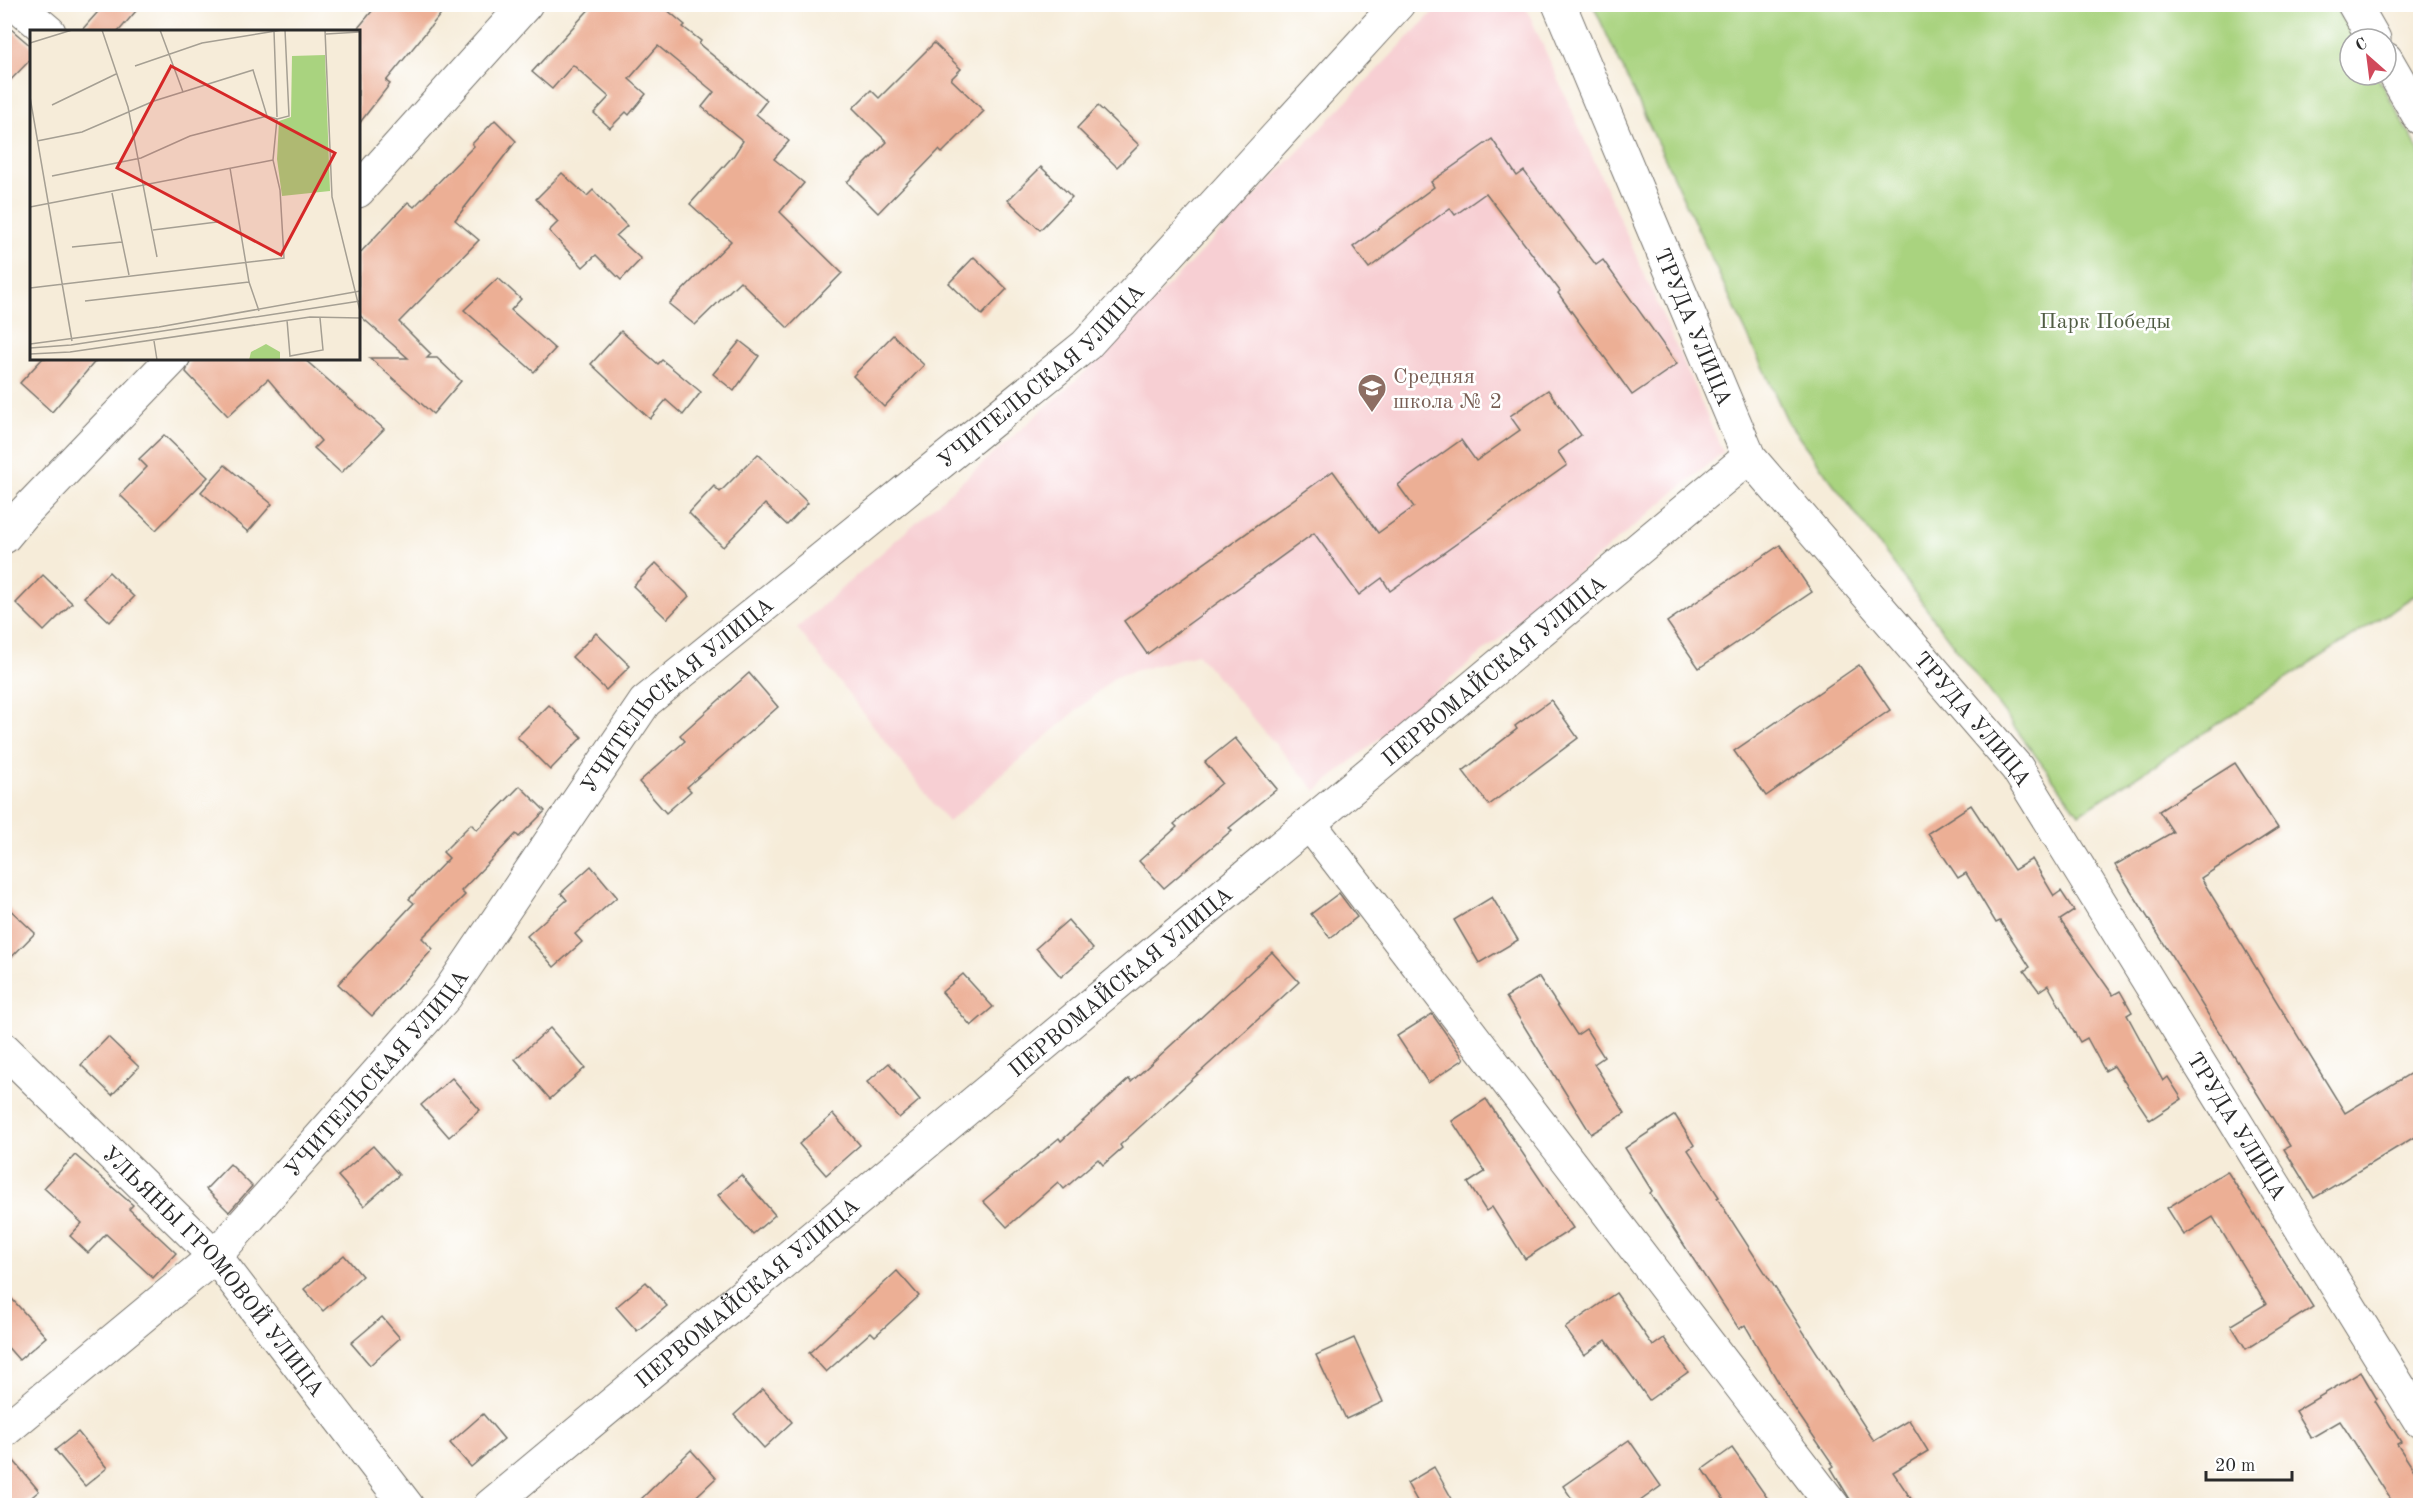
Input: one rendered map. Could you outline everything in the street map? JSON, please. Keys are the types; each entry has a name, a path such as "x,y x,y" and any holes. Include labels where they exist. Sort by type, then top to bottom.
{"street":[{"path":"16,4 47,30"},
{"path":"360,189 526,4"},
{"name":"УЧИТЕЛЬСКАЯ УЛИЦА","path":"4,1431 215,1256 446,996 645,702 1086,345 1398,4"},
{"name":"ТРУДА УЛИЦА","path":"1559,4 1749,457 2017,768 2421,1421"},
{"path":"2355,4 2367,27"},
{"path":"2398,79 2421,118"},
{"path":"4,537 24,513 171,360"},
{"name":"ПЕРВОМАЙСКАЯ УЛИЦА","path":"490,1506 649,1376 1309,822 1749,457"},
{"path":"1309,822 1833,1506"},
{"name":"УЛЬЯНЫ ГРОМОВОЙ УЛИЦА","path":"4,1049 215,1256 407,1506"}],"shaded area":[{"name":"Средняя школа № 2","path":"1451,5 1525,5 1723,452 1316,791 1197,654 1116,676 948,822 797,628 1082,375 1434,11"}],"green space":[{"name":"Парк Победы","path":"1593,5 2335,5 2348,27 2338,27 2338,87 2383,87 2420,152 2420,592 2079,814 1789,424"}],"building":[{"path":"105,4 142,4 120,30 82,30"},
{"path":"378,4 449,4 386,81 390,84 360,122 360,30 358,28"},
{"path":"594,4 660,4 701,41 699,44 767,100 756,114 789,141 774,159 804,183 780,212 842,273 788,328 740,281 695,325 669,304 731,241 690,204 734,155 743,141 702,107 714,92 658,46 629,79 646,94 629,115 626,112 610,128 594,113 609,97 573,65 552,89 532,72"},
{"path":"4,23 30,45 30,60 4,87"},
{"path":"934,43 961,69 951,79 984,111 942,153 939,150 878,213 847,182 887,142 853,108 871,90 879,98"},
{"path":"1098,106 1139,145 1117,167 1077,128"},
{"path":"495,120 516,141 455,220 479,240 399,322 431,354 427,358 437,358 461,381 433,414 370,358 408,358 360,316 360,253 408,202 414,207 474,146 472,144"},
{"path":"1492,139 1517,176 1524,171 1596,265 1603,260 1677,364 1632,395 1558,293 1560,291 1486,193 1455,215 1450,208 1369,268 1353,247 1434,187 1431,182"},
{"path":"1041,167 1072,197 1040,230 1008,200"},
{"path":"562,173 587,196 593,190 627,226 616,236 641,259 621,280 596,255 583,267 549,231 558,222 536,199"},
{"path":"974,257 1007,289 982,315 949,283"},
{"path":"498,278 521,299 511,310 555,349 534,372 464,310"},
{"path":"621,331 658,364 662,360 701,392 683,415 666,400 650,419 591,364"},
{"path":"893,335 924,365 884,407 853,376"},
{"path":"740,341 759,356 734,391 713,374"},
{"path":"41,360 96,360 52,412 20,383"},
{"path":"190,360 305,360 384,429 341,473 314,448 321,441 268,379 228,416 186,372"},
{"path":"1548,390 1581,435 1558,452 1567,465 1390,591 1382,578 1359,595 1314,533 1147,654 1124,621 1333,471 1378,533 1414,507 1398,485 1461,440 1476,461 1520,430 1510,416"},
{"path":"164,435 208,477 156,530 120,495 147,467 139,459"},
{"path":"758,454 808,503 787,525 765,504 723,547 689,513 714,486 720,492"},
{"path":"225,465 272,504 248,532 201,492"},
{"path":"1780,545 1812,592 1699,668 1667,622"},
{"path":"656,563 689,596 667,619 633,586"},
{"path":"109,572 134,597 110,622 84,597"},
{"path":"43,575 72,603 44,631 16,603"},
{"path":"596,633 630,666 606,690 572,657"},
{"path":"1859,665 1890,710 1766,796 1734,751"},
{"path":"749,673 778,707 687,787 691,791 666,813 639,782 685,741 680,735"},
{"path":"1551,700 1578,738 1489,805 1463,771 1517,729 1515,726"},
{"path":"549,705 582,737 550,770 517,737"},
{"path":"1235,738 1277,789 1229,828 1232,830 1164,888 1139,861 1177,827 1174,824 1222,783 1205,762"},
{"path":"2235,763 2278,828 2201,878 2345,1113 2421,1067 2421,1133 2314,1198 2284,1149 2290,1146 2115,865 2173,832 2159,811"},
{"path":"520,786 545,811 519,837 516,834 461,891 465,895 422,938 433,949 372,1016 338,984 414,903 409,899 449,858 443,852 471,824 477,830"},
{"path":"1971,805 2014,870 2032,859 2054,896 2061,891 2074,911 2060,920 2113,995 2120,991 2132,1012 2127,1015 2163,1081 2168,1077 2182,1099 2150,1120 2114,1066 2105,1071 2087,1038 2080,1042 2048,985 2039,991 2024,971 2030,967 2000,921 1996,923 1966,873 1958,878 1928,833"},
{"path":"591,866 617,897 575,934 582,942 554,967 527,936 567,900 561,893"},
{"path":"1339,893 1357,917 1330,938 1311,914"},
{"path":"1492,897 1518,940 1479,963 1454,920"},
{"path":"4,904 35,933 4,965"},
{"path":"1068,920 1093,949 1061,977 1036,948"},
{"path":"1272,952 1299,982 1120,1145 1122,1148 1103,1165 1098,1159 1064,1189 1058,1182 1007,1227 983,1201 1059,1138 1061,1141 1129,1079 1131,1082"},
{"path":"963,974 993,1007 971,1026 942,992"},
{"path":"1539,977 1577,1035 1586,1029 1604,1057 1594,1064 1625,1113 1591,1134 1506,997"},
{"path":"1432,1014 1464,1059 1428,1083 1397,1036"},
{"path":"550,1028 585,1068 550,1099 515,1059"},
{"path":"108,1037 139,1067 112,1095 81,1065"},
{"path":"889,1063 920,1100 899,1118 867,1082"},
{"path":"452,1078 480,1110 449,1137 421,1105"},
{"path":"1486,1099 1573,1228 1525,1259 1492,1207 1486,1211 1468,1183 1485,1172 1452,1121"},
{"path":"833,1114 860,1145 826,1175 799,1144"},
{"path":"1675,1115 1694,1145 1688,1150 1719,1197 1717,1198 1874,1441 1909,1420 1928,1451 1893,1472 1916,1506 1854,1506 1831,1468 1834,1466 1790,1402 1745,1325 1739,1329 1650,1193 1652,1191 1625,1148"},
{"path":"373,1146 399,1175 364,1206 338,1176"},
{"path":"75,1155 133,1205 129,1209 176,1253 153,1278 106,1234 88,1253 70,1236 82,1223 44,1188"},
{"path":"230,1164 252,1186 229,1212 206,1189"},
{"path":"2227,1171 2313,1307 2246,1349 2231,1325 2266,1304 2213,1217 2184,1235 2167,1208"},
{"path":"741,1175 775,1215 753,1234 718,1195"},
{"path":"344,1255 362,1276 323,1311 304,1289"},
{"path":"897,1271 919,1296 875,1336 871,1332 826,1372 809,1353"},
{"path":"646,1282 667,1306 637,1331 616,1307"},
{"path":"4,1290 46,1337 19,1360 4,1343"},
{"path":"1616,1293 1653,1346 1664,1338 1688,1372 1649,1400 1606,1340 1584,1355 1565,1328"},
{"path":"382,1317 400,1338 370,1365 351,1343"},
{"path":"1354,1338 1383,1402 1346,1419 1316,1355"},
{"path":"2361,1372 2377,1399 2375,1401 2401,1442 2397,1444 2421,1481 2421,1495 2404,1506 2395,1506 2340,1421 2311,1438 2295,1411"},
{"path":"763,1389 792,1422 764,1448 734,1415"},
{"path":"483,1414 504,1439 471,1467 450,1443"},
{"path":"78,1432 107,1468 85,1486 55,1450"},
{"path":"1629,1440 1661,1486 1633,1506 1577,1506 1563,1486"},
{"path":"1732,1448 1773,1506 1728,1506 1703,1469"},
{"path":"4,1449 39,1491 21,1506 4,1506"},
{"path":"691,1450 716,1478 686,1506 634,1506"},
{"path":"1434,1467 1456,1506 1420,1506 1407,1483"}],"place":[{"name":"Средняя школа № 2","path":"1372,414"}]}
